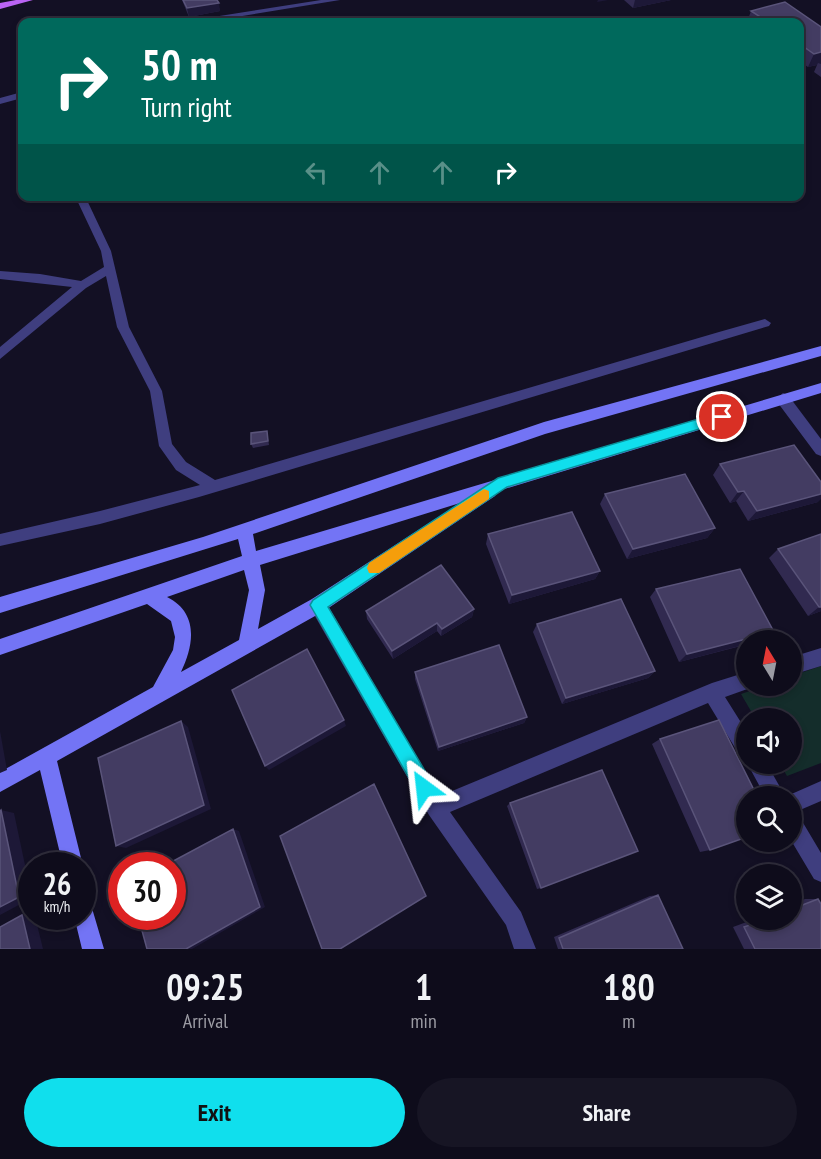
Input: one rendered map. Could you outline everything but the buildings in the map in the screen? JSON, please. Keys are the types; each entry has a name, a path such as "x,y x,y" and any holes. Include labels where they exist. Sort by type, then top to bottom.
{"main road":[{"path":"0,4 8,0"},
{"path":"0,4 29,0"},
{"path":"0,605 244,531 544,429 821,351"},
{"path":"0,647 251,560 821,388"},
{"path":"0,782 47,758 160,692 318,605 503,483"},
{"path":"244,531 257,590 246,646"},
{"path":"148,596 164,602 178,616 185,633 183,652 160,692"},
{"path":"47,758 70,852"},
{"path":"88,930 93,949"}],"street":[{"path":"783,399 821,450"},
{"path":"318,605 436,808 514,919 525,949"},
{"path":"802,663 821,657"},
{"path":"436,808 712,692 736,684"},
{"path":"712,692 736,731"},
{"path":"802,800 821,791"},
{"path":"802,840 821,872"}],"lane":[{"path":"220,18 336,0"},
{"path":"0,101 18,96"},
{"path":"82,201 106,251 123,327 156,391 166,446 181,466 213,486"},
{"path":"0,354 82,285 110,269"},
{"path":"0,275 40,278 82,285"},
{"path":"0,540 77,525 765,323"}],"green space":[{"path":"821,666 821,763 802,770 802,708 749,708 742,696 802,696 802,673"}],"slow traffic":[{"path":"374,568 484,495"}],"route":[{"path":"424,788 318,605 503,483 722,417"}]}
